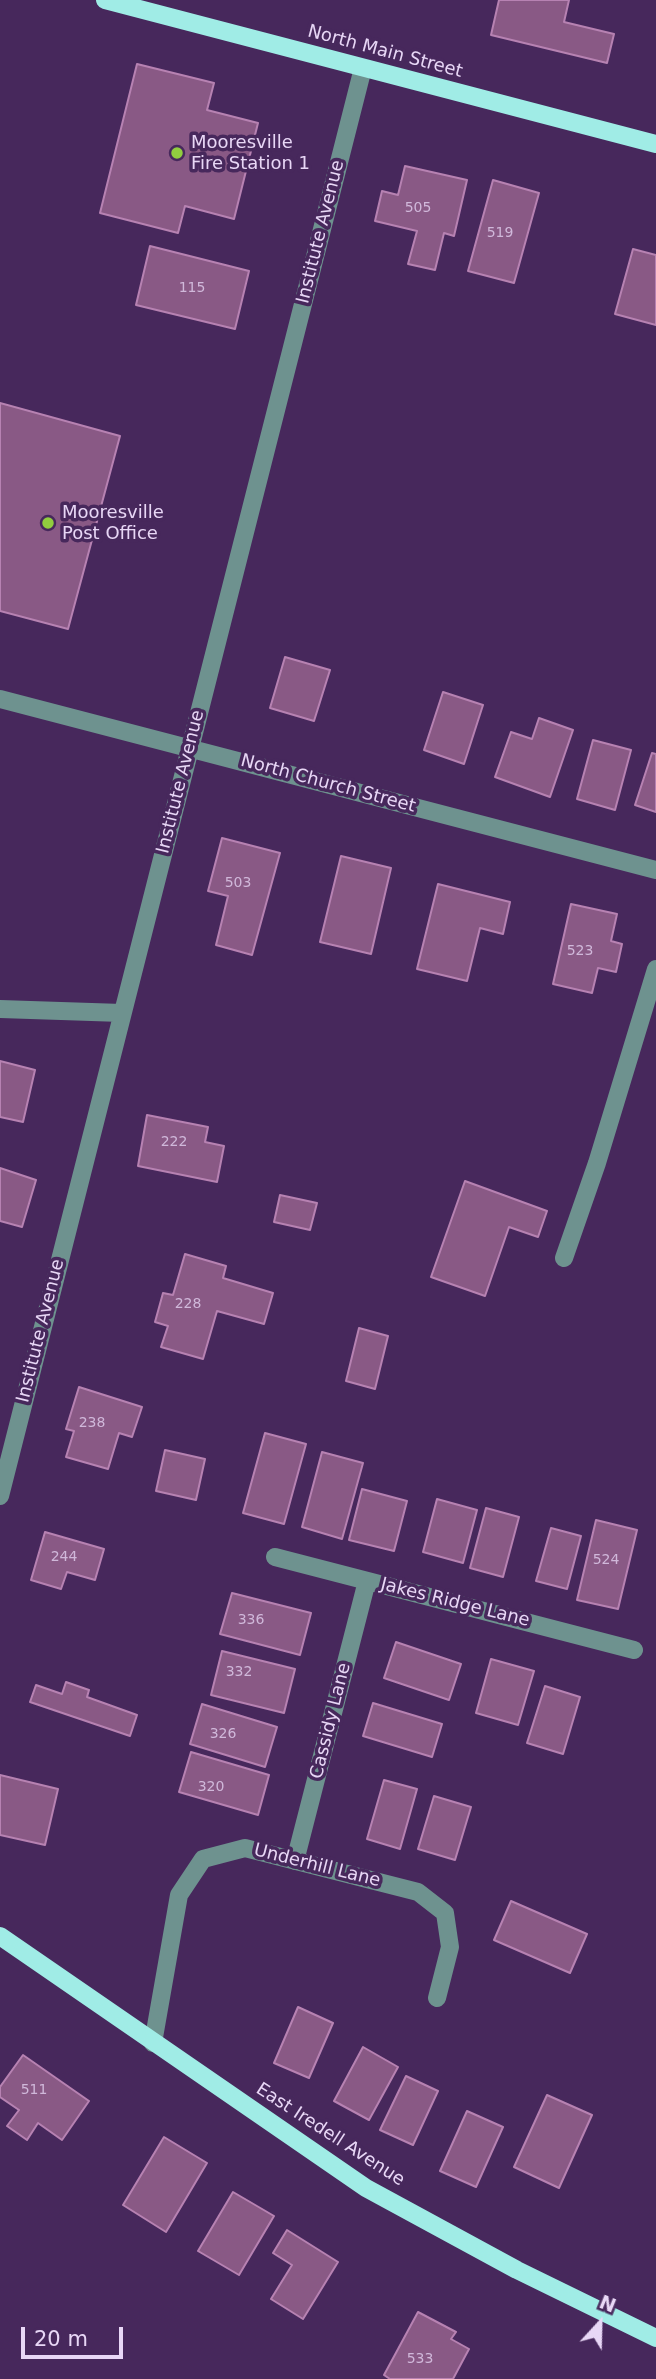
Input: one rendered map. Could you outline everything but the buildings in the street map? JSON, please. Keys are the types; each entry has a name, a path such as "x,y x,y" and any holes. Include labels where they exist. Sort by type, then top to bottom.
{"main road":[{"name":"North Main Street","path":"105,0 656,144"},
{"name":"East Iredell Avenue","path":"0,1936 366,2188 517,2270 656,2338"}],"street":[{"name":"Institute Avenue","path":"0,1496 363,68"},
{"name":"North Church Street","path":"0,699 656,870"},
{"path":"564,1258 597,1163 656,969"},
{"path":"0,1009 122,1013"},
{"name":"Jakes Ridge Lane","path":"275,1557 634,1650"},
{"name":"Cassidy Lane","path":"295,1861 367,1581"},
{"name":"Underhill Lane","path":"153,2043 179,1895 203,1859 244,1848 418,1892 445,1913 450,1947 437,1998"}],"place":[{"name":"Mooresville Fire Station 1","path":"177,153"},
{"name":"Mooresville Post Office","path":"48,523"}]}
